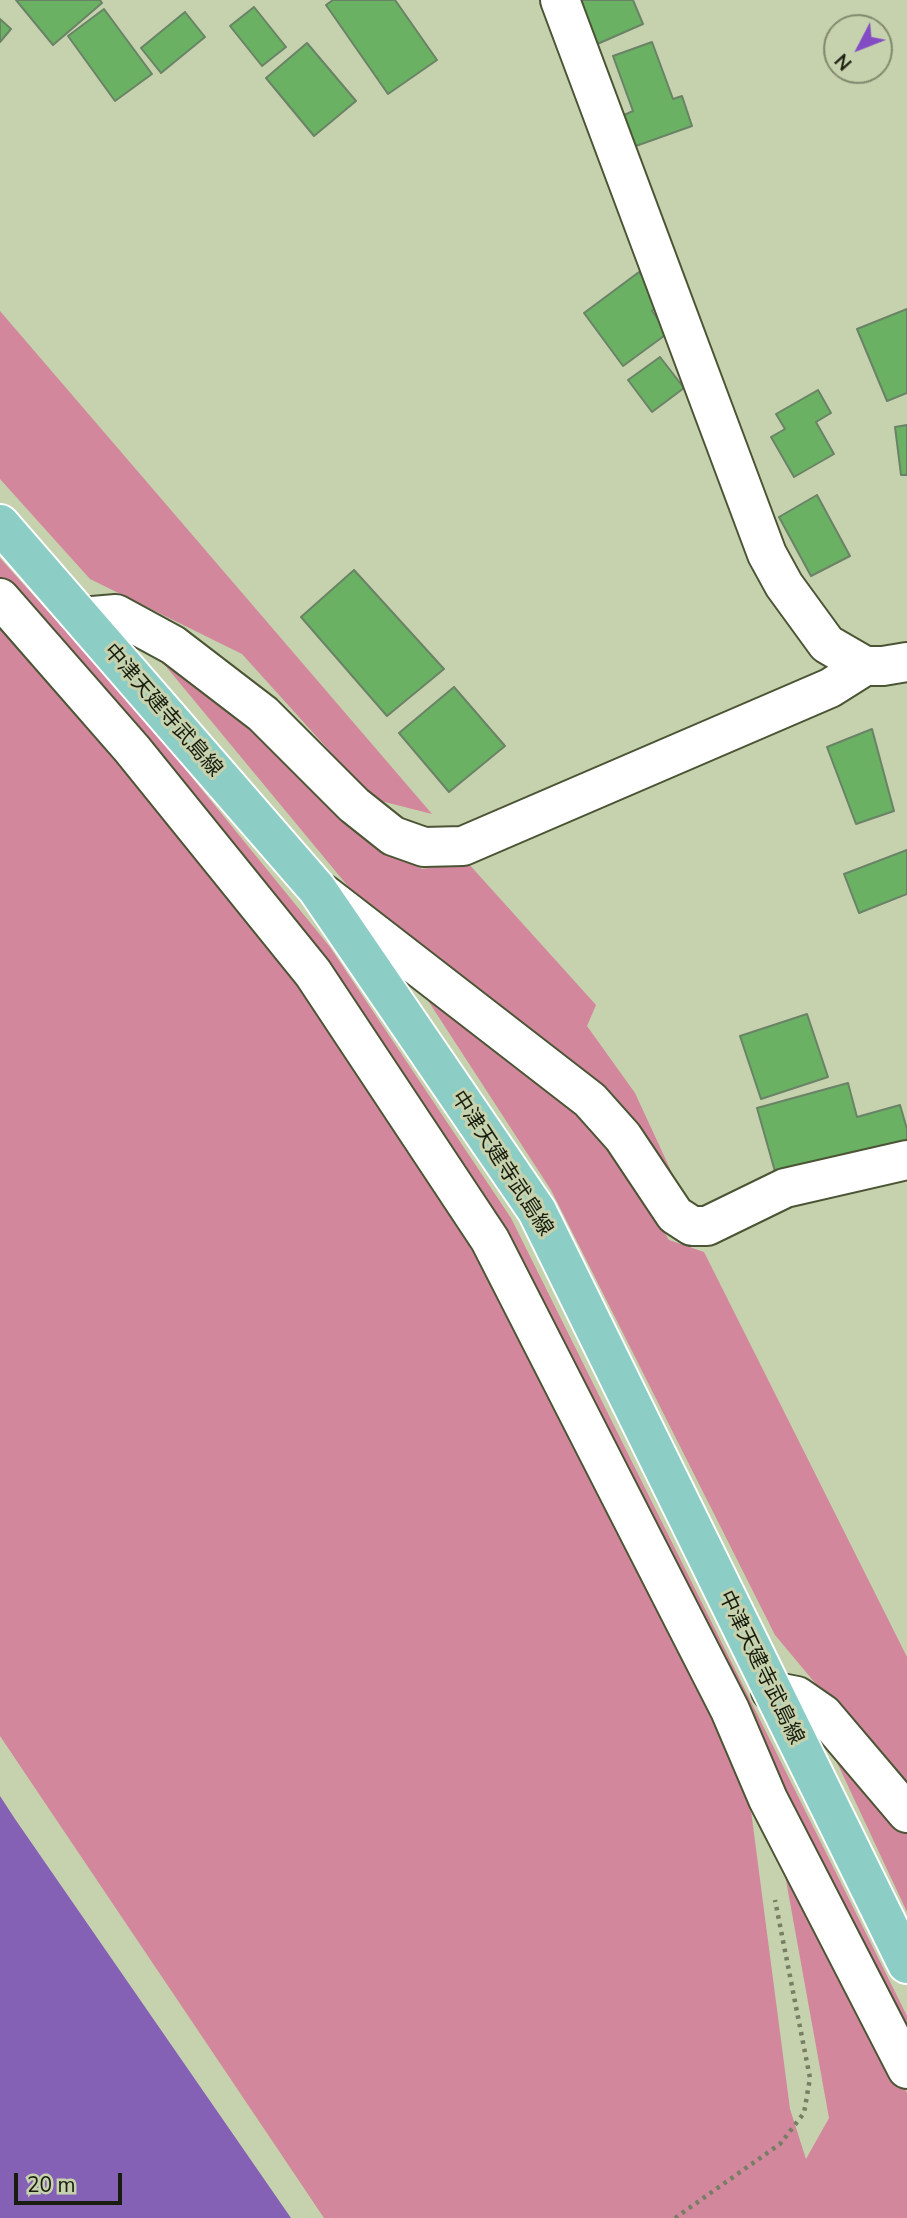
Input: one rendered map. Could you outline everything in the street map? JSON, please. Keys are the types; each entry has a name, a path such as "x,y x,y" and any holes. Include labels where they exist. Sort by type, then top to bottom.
{"main road":[{"name":"中津天建寺武島線","path":"0,524 317,889 537,1211 907,1964"}],"street":[{"path":"560,0 767,554 785,585 828,645 865,666 907,662"},
{"path":"0,598 132,748 313,973 490,1240 730,1710 768,1799 907,2069"},
{"path":"81,617 116,614 173,645 263,715 354,805 393,836 424,847 463,846 831,688 865,666"},
{"path":"317,889 590,1100 623,1137 675,1215 692,1226 707,1226 785,1188 907,1160"},
{"path":"771,1691 797,1696 823,1714 907,1813"}],"path":[{"path":"675,2218 780,2144 804,2113 810,2078 773,1886"}],"shaded area":[{"path":"0,311 432,814 373,799 242,654 90,579 0,479"},
{"path":"0,558 147,722 330,947 511,1218 907,2016 907,2047 496,1235 0,585"},
{"path":"0,612 308,981 484,1245 747,1780 790,2109 806,2159 829,2118 780,1847 907,2093 907,2218 324,2218 0,1736"},
{"path":"154,652 268,733 366,839 422,869 467,862 596,1005 587,1026 635,1093 678,1186 361,902"},
{"path":"414,979 589,1113 669,1240 704,1252 907,1657 907,1793 775,1635 551,1190"},
{"path":"819,1724 907,1834 907,1912"},
{"path":"0,1796 15,1819 291,2218 0,2218"}],"building":[{"path":"16,0 100,0 102,3 53,45"},
{"path":"333,0 395,0 437,60 388,94 326,5"},
{"path":"575,0 633,0 643,24 595,45"},
{"path":"254,7 286,47 262,66 230,26"},
{"path":"104,9 152,74 115,101 68,36"},
{"path":"185,12 205,37 161,73 141,48"},
{"path":"0,19 11,29 0,42"},
{"path":"652,42 673,99 682,96 692,126 633,147 622,116 633,111 613,56"},
{"path":"307,43 356,101 314,136 266,78"},
{"path":"639,272 662,303 652,311 668,333 623,366 584,313"},
{"path":"907,309 907,393 887,401 857,329"},
{"path":"660,357 684,388 652,412 628,380"},
{"path":"818,390 831,413 816,422 834,454 794,477 771,437 785,429 776,414"},
{"path":"907,425 907,475 901,475 895,427"},
{"path":"817,495 850,556 811,576 779,517"},
{"path":"354,570 444,669 387,716 301,617"},
{"path":"454,687 505,746 449,792 399,733"},
{"path":"872,729 894,811 856,824 827,747"},
{"path":"907,850 907,894 859,913 844,874"},
{"path":"807,1014 828,1077 761,1099 740,1036"},
{"path":"848,1083 857,1117 900,1105 907,1129 907,1146 778,1182 757,1108"}]}
